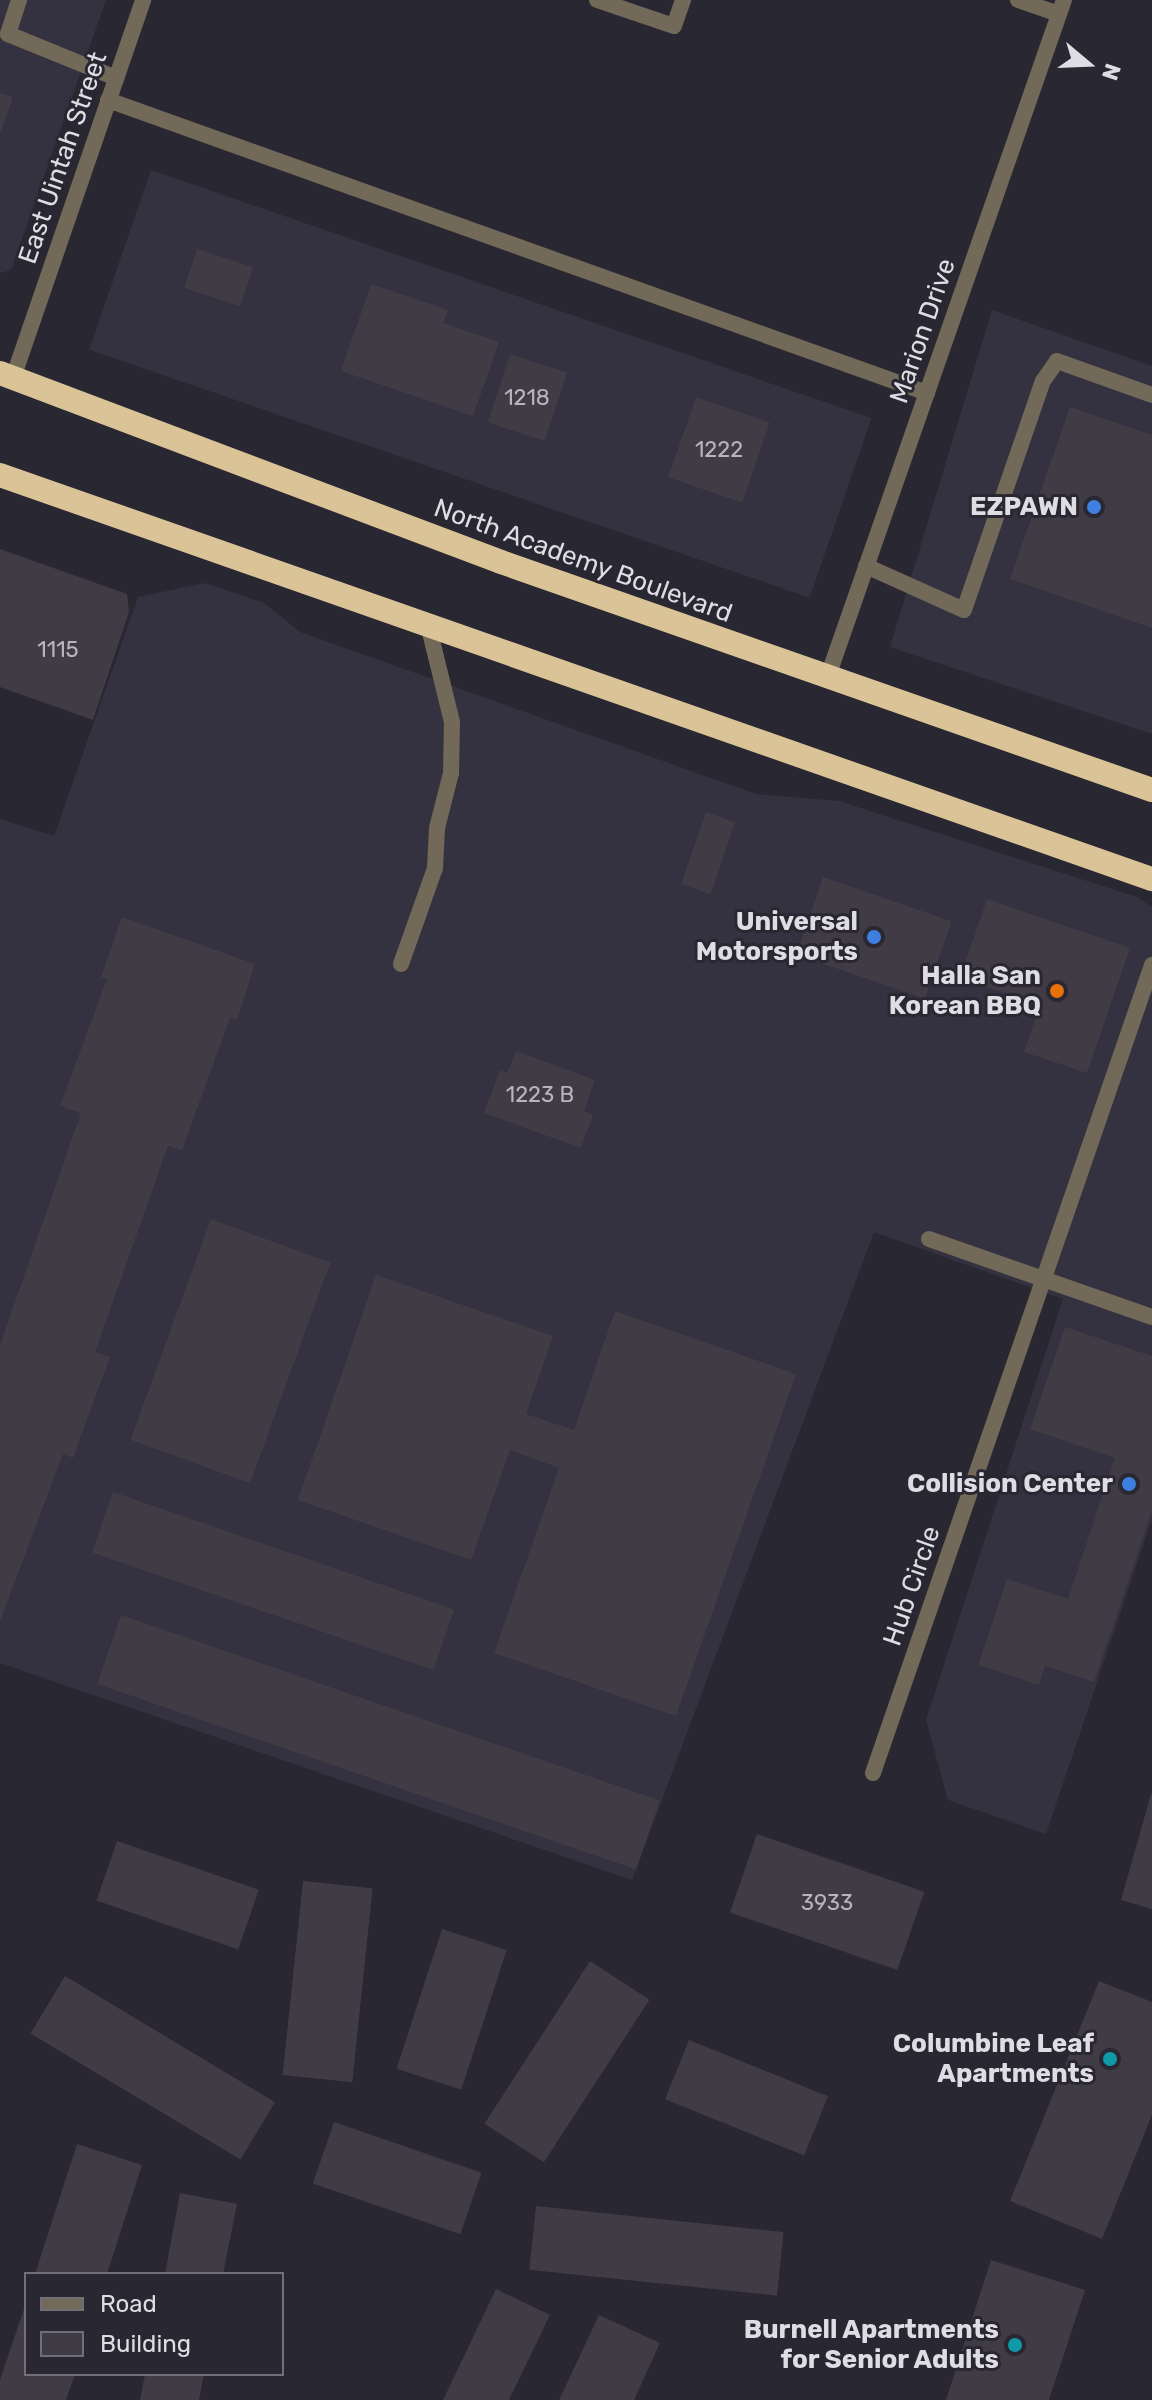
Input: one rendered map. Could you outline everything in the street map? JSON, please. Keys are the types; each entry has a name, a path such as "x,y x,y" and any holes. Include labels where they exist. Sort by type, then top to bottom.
{"highway":[{"name":"North Academy Boulevard","path":"6,376 501,562 827,679 1152,790"},
{"path":"0,475 1152,879"}],"street":[{"path":"19,0 8,34 116,78"},
{"name":"East Uintah Street","path":"6,376 143,0"},
{"path":"597,0 674,26 683,0"},
{"path":"1018,0 1061,7"},
{"name":"Marion Drive","path":"827,679 1061,7"},
{"path":"108,100 927,393"},
{"path":"866,566 964,610 1043,381 1057,361 1152,395"},
{"path":"401,964 435,868 437,828 451,773 452,722 428,624"},
{"name":"Hub Circle","path":"873,1773 1152,965"},
{"path":"929,1239 1152,1317"}],"shaded area":[{"path":"0,0 106,0 11,270 0,273"},
{"path":"151,170 871,418 810,598 89,350"},
{"path":"992,310 1152,366 1152,734 890,647"},
{"path":"205,583 264,603 300,632 756,794 839,801 1137,897 1152,907 1152,1519 1046,1834 948,1800 926,1720 1063,1299 874,1232 632,1880 0,1663 0,819 54,836 138,597"}],"building":[{"path":"0,93 13,97 0,134"},
{"path":"197,249 253,267 240,306 184,288"},
{"path":"371,284 448,310 443,323 499,342 473,416 341,371"},
{"path":"510,354 567,373 545,441 488,422"},
{"path":"696,397 770,422 742,503 668,477"},
{"name":"EZPAWN","path":"1070,407 1152,435 1152,628 1010,579"},
{"path":"0,549 127,594 129,612 93,720 0,687"},
{"path":"706,812 735,822 711,894 681,884"},
{"name":"Universal Motorsports","path":"823,877 952,921 925,999 796,955"},
{"name":"Halla San Korean BBQ","path":"987,899 1130,948 1087,1073 1024,1052 1040,1005 960,978"},
{"path":"122,917 255,964 237,1020 230,1018 182,1150 168,1146 95,1352 110,1357 73,1458 63,1454 0,1621 0,1345 81,1113 60,1106 107,979 101,977"},
{"path":"516,1051 595,1080 584,1111 593,1115 581,1148 484,1113 500,1070 507,1073"},
{"path":"211,1219 330,1262 250,1483 131,1440"},
{"path":"376,1275 553,1336 526,1414 574,1430 615,1311 796,1374 676,1716 494,1653 559,1468 510,1450 471,1560 298,1500"},
{"name":"Collision Center","path":"1065,1327 1152,1356 1152,1510 1094,1682 1045,1666 1039,1685 978,1665 1007,1579 1068,1599 1115,1458 1030,1429"},
{"path":"113,1492 454,1610 433,1670 92,1553"},
{"path":"121,1615 660,1801 636,1870 97,1684"},
{"path":"1152,1794 1152,1909 1121,1900"},
{"path":"757,1834 924,1892 897,1970 730,1912"},
{"path":"117,1841 259,1890 238,1949 96,1901"},
{"path":"303,1881 373,1888 352,2082 283,2075"},
{"path":"442,1929 507,1950 461,2090 397,2069"},
{"path":"590,1961 650,2000 544,2162 484,2124"},
{"path":"65,1976 275,2102 240,2160 30,2033"},
{"name":"Columbine Leaf Apartments","path":"1099,1981 1152,2002 1152,2115 1102,2239 1010,2201"},
{"path":"689,2040 828,2096 804,2156 665,2099"},
{"path":"334,2122 482,2173 460,2234 313,2183"},
{"path":"77,2144 142,2165 108,2272 36,2272"},
{"path":"180,2193 237,2204 223,2272 165,2272"},
{"path":"536,2206 784,2232 777,2296 529,2270"},
{"name":"Burnell Apartments for Senior Adults","path":"991,2260 1085,2290 1049,2400 946,2400"},
{"path":"496,2289 550,2315 509,2400 443,2400"},
{"path":"24,2309 24,2376 74,2376 66,2400 0,2400 0,2380"},
{"path":"599,2315 660,2343 634,2400 559,2400"},
{"path":"145,2376 204,2376 199,2400 140,2400"}],"place":[{"name":"EZPAWN","path":"1094,507"},
{"name":"Universal Motorsports","path":"874,937"},
{"name":"Halla San Korean BBQ","path":"1057,991"},
{"name":"Collision Center","path":"1129,1484"},
{"name":"Columbine Leaf Apartments","path":"1110,2059"},
{"name":"Burnell Apartments for Senior Adults","path":"1015,2345"}]}
